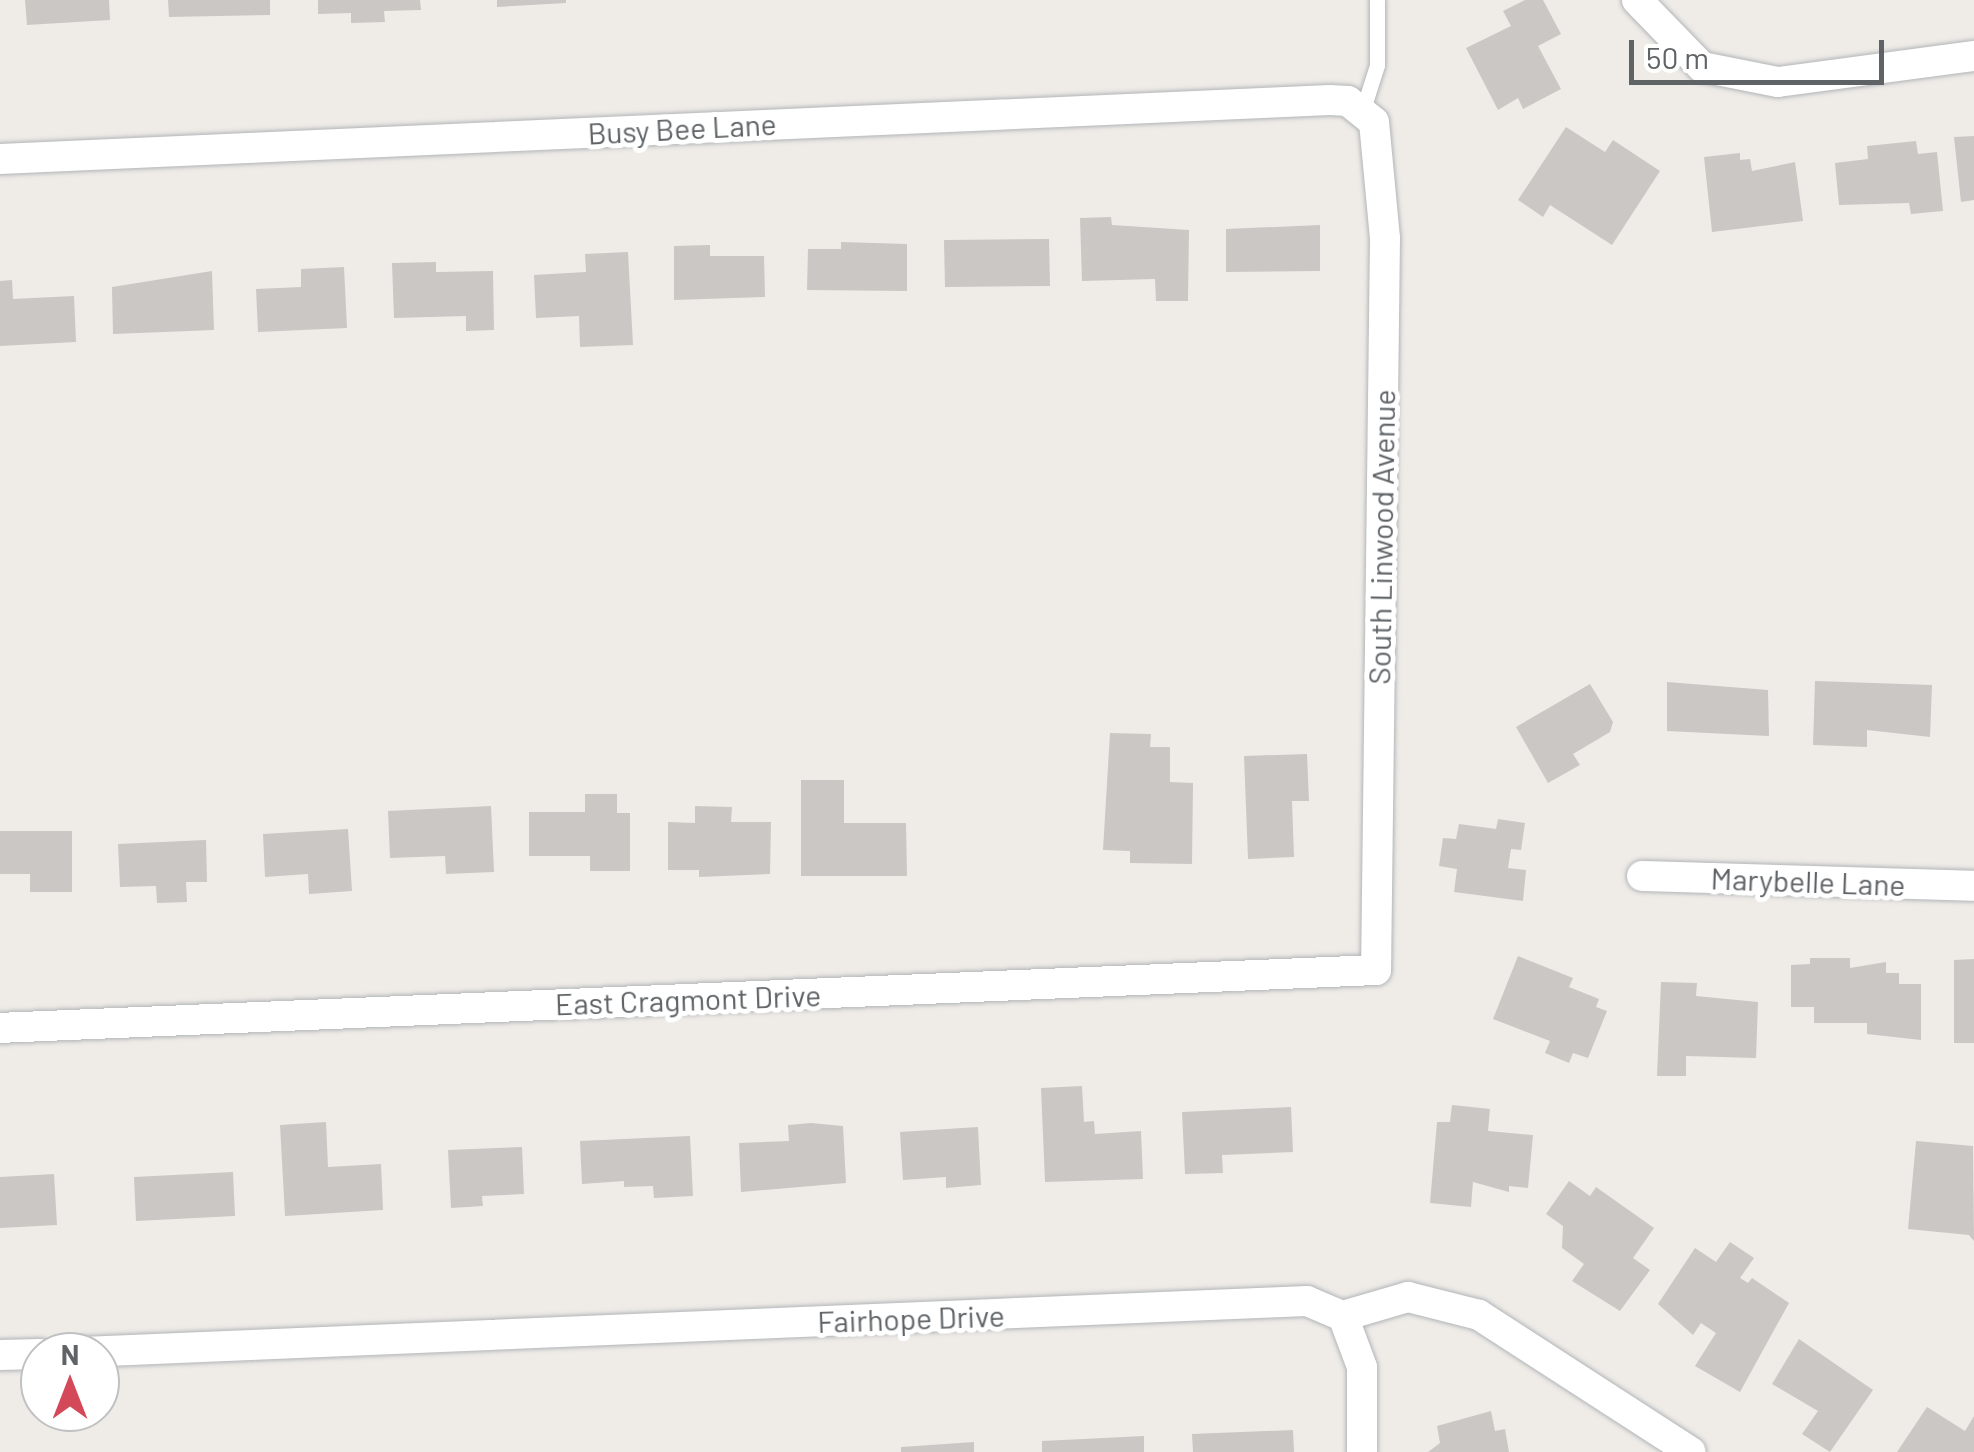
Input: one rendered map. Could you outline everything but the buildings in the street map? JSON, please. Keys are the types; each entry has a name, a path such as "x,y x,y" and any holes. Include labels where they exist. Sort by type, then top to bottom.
{"street":[{"path":"1636,0 1702,66 1778,82 1974,56"},
{"name":"Busy Bee Lane","path":"0,159 1330,100 1363,108"},
{"name":"South Linwood Avenue","path":"1363,108 1378,140 1385,238 1376,970"},
{"name":"Marybelle Lane","path":"1642,876 1974,886"},
{"name":"East Cragmont Drive","path":"0,1028 1376,970"},
{"path":"1362,1452 1362,1367 1343,1316 1408,1296 1455,1306 1653,1441 1691,1452"},
{"name":"Fairhope Drive","path":"120,1350 1307,1301 1343,1316"}],"lane":[{"path":"1363,108 1378,66 1378,0"}]}
